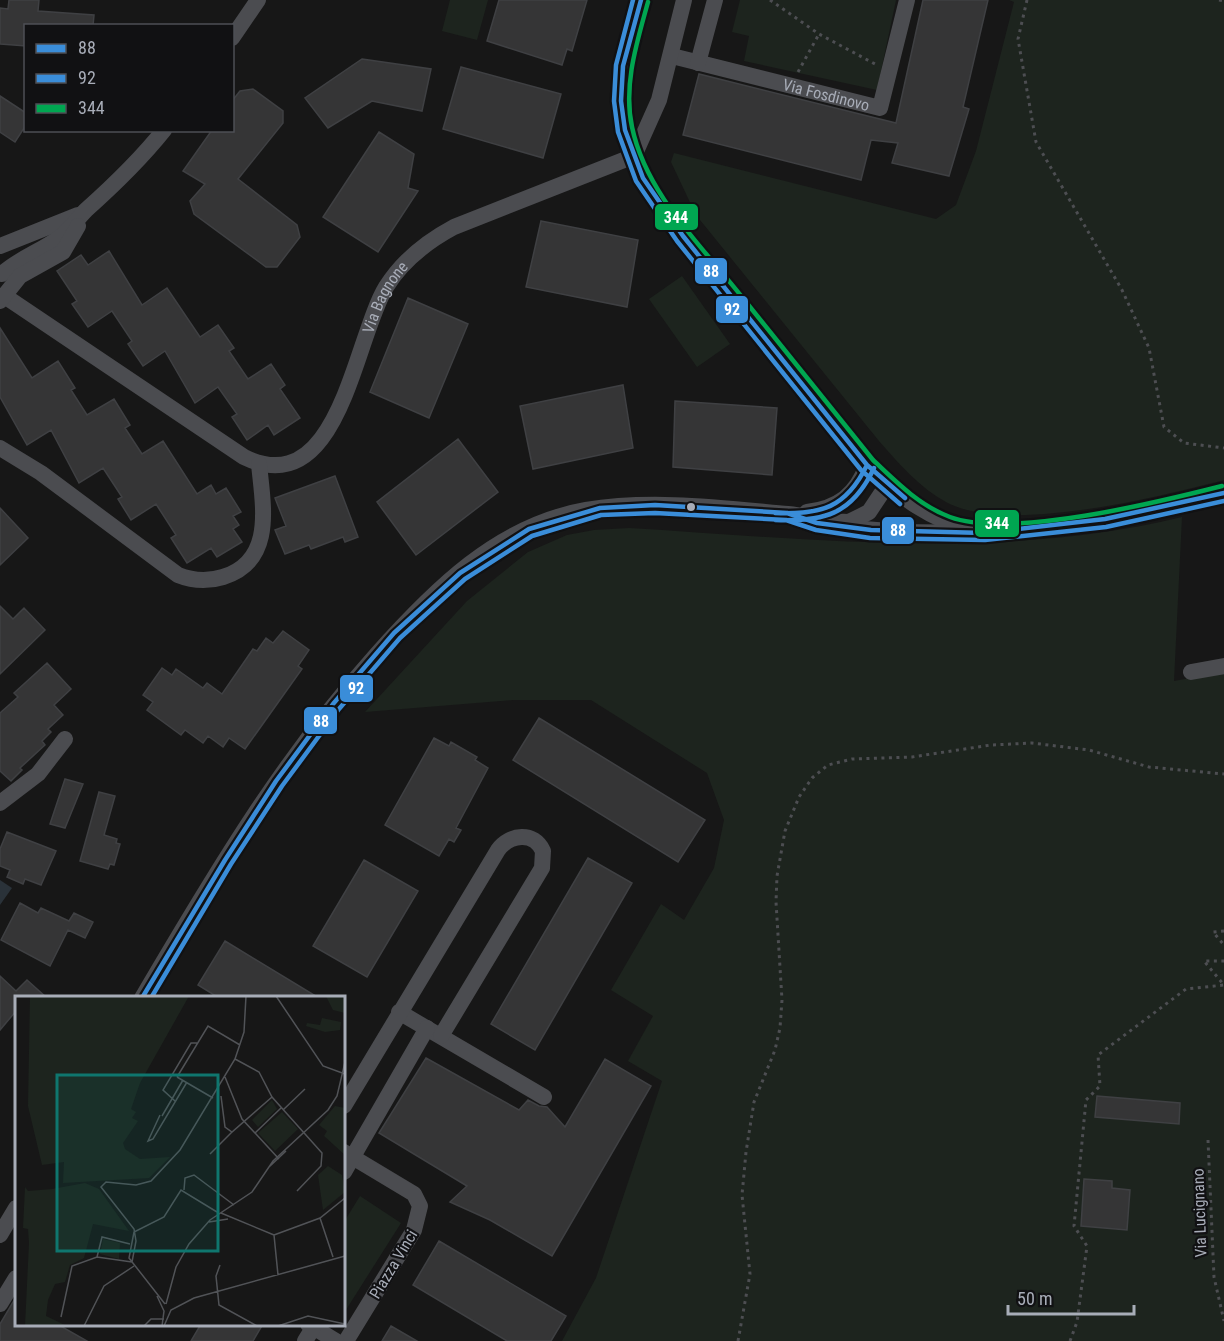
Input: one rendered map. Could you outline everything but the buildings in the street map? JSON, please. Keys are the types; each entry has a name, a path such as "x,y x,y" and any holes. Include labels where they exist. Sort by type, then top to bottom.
{"street":[{"path":"234,35 258,0"},
{"path":"641,0 623,66 621,89 625,130 634,156 651,190 683,236 867,465 887,485 918,508 946,524 977,532"},
{"path":"634,156 654,114 672,56 684,0"},
{"path":"672,56 698,63 714,0"},
{"name":"Via Fosdinovo","path":"698,63 880,108 907,0"},
{"path":"1,271 62,235 119,181 162,132"},
{"name":"Via Bagnone","path":"259,464 282,465 300,459 316,447 326,434 340,406 379,300 409,257 434,238 454,227 634,156"},
{"path":"0,246 84,212"},
{"path":"0,448 41,473 178,575 200,581 233,573 245,565 258,550 263,527 259,464 206,434 3,299 20,276 53,260 66,249 84,212"},
{"path":"791,514 838,505 857,486 867,465"},
{"path":"143,996 220,865 287,765 360,673 428,599 461,570 514,536 548,521 585,510 655,506 791,514 833,521 856,520 869,512 887,485"},
{"path":"791,514 814,522 857,528 930,534 977,532 1071,525 1131,516 1224,493"},
{"path":"1191,672 1224,666"},
{"path":"0,803 38,774 65,739"},
{"path":"345,1104 498,850 510,838 522,836 533,839 543,851 542,868 434,1032 348,1154"},
{"path":"399,1012 544,1097"},
{"name":"Piazza Vinci","path":"346,1341 414,1230 420,1212 419,1201 414,1194 348,1154"},
{"path":"0,1235 15,1212"},
{"path":"0,1304 15,1280"},
{"path":"309,1331 336,1341"}],"path":[{"path":"770,0 819,34 880,66"},
{"path":"1027,0 1018,39 1036,142 1122,290 1149,348 1164,427 1184,443 1224,448"},
{"path":"1219,0 1224,1"},
{"path":"795,77 819,34"},
{"path":"738,1341 750,1274 742,1195 746,1152 753,1102 775,1050 780,1028 782,1000 776,902 777,876 785,831 799,797 812,778 828,765 852,759 912,757 991,745 1032,743 1089,750 1149,767 1224,774"},
{"path":"1224,931 1213,932 1224,945"},
{"path":"1070,1341 1077,1322 1087,1246 1074,1226 1079,1165 1086,1100 1100,1086 1098,1055 1186,989 1224,985 1204,961 1224,961"},
{"name":"Via Lucignano","path":"1208,1140 1214,1277 1224,1321"}],"shaded area":[{"path":"450,0 488,0 477,40 442,31"},
{"path":"740,0 896,0 877,90 744,61 749,36 732,32"},
{"path":"1009,0 1224,0 1224,480 1123,503 1043,514 1006,515 973,511 946,502 918,482 886,449 696,215 671,162 674,153 936,219 956,205 976,151 1014,2"},
{"path":"682,276 730,344 697,367 649,299"},
{"path":"1182,517 1174,681 1224,672 1224,1341 562,1341 596,1278 662,1081 628,1061 653,1016 611,990 661,904 684,920 714,868 724,820 707,773 591,700 513,700 365,712 467,601 528,552 567,535 594,530 629,528 837,541 976,543 1045,539 1114,531"},
{"path":"0,880 12,888 0,905"},
{"path":"360,1196 401,1223 345,1311 345,1220"}],"transit line":[{"name":"92","path":"633,0 616,65 614,101 618,132 636,181 677,241 861,470 900,504"},
{"name":"88","path":"641,0 623,66 621,101 625,130 643,178 683,236 867,465 905,498"},
{"name":"344","path":"648,2 632,64 629,95 632,127 649,175 662,197 693,238 873,460 900,485 929,507 950,517 976,523 1009,524 1085,516 1222,486"},
{"name":"88","path":"775,513 806,512 830,506 850,491 867,465"},
{"name":"92","path":"775,520 822,517 846,506 865,484 874,468"},
{"name":"88","path":"143,996 225,860 276,781 333,704 394,633 460,573 529,529 600,508 655,505 787,513 817,523 871,530 984,533 1105,519 1224,493"},
{"name":"92","path":"152,996 231,864 282,786 339,709 400,638 465,579 532,536 601,515 655,513 786,520 816,530 870,538 985,540 1106,527 1224,501"}]}
